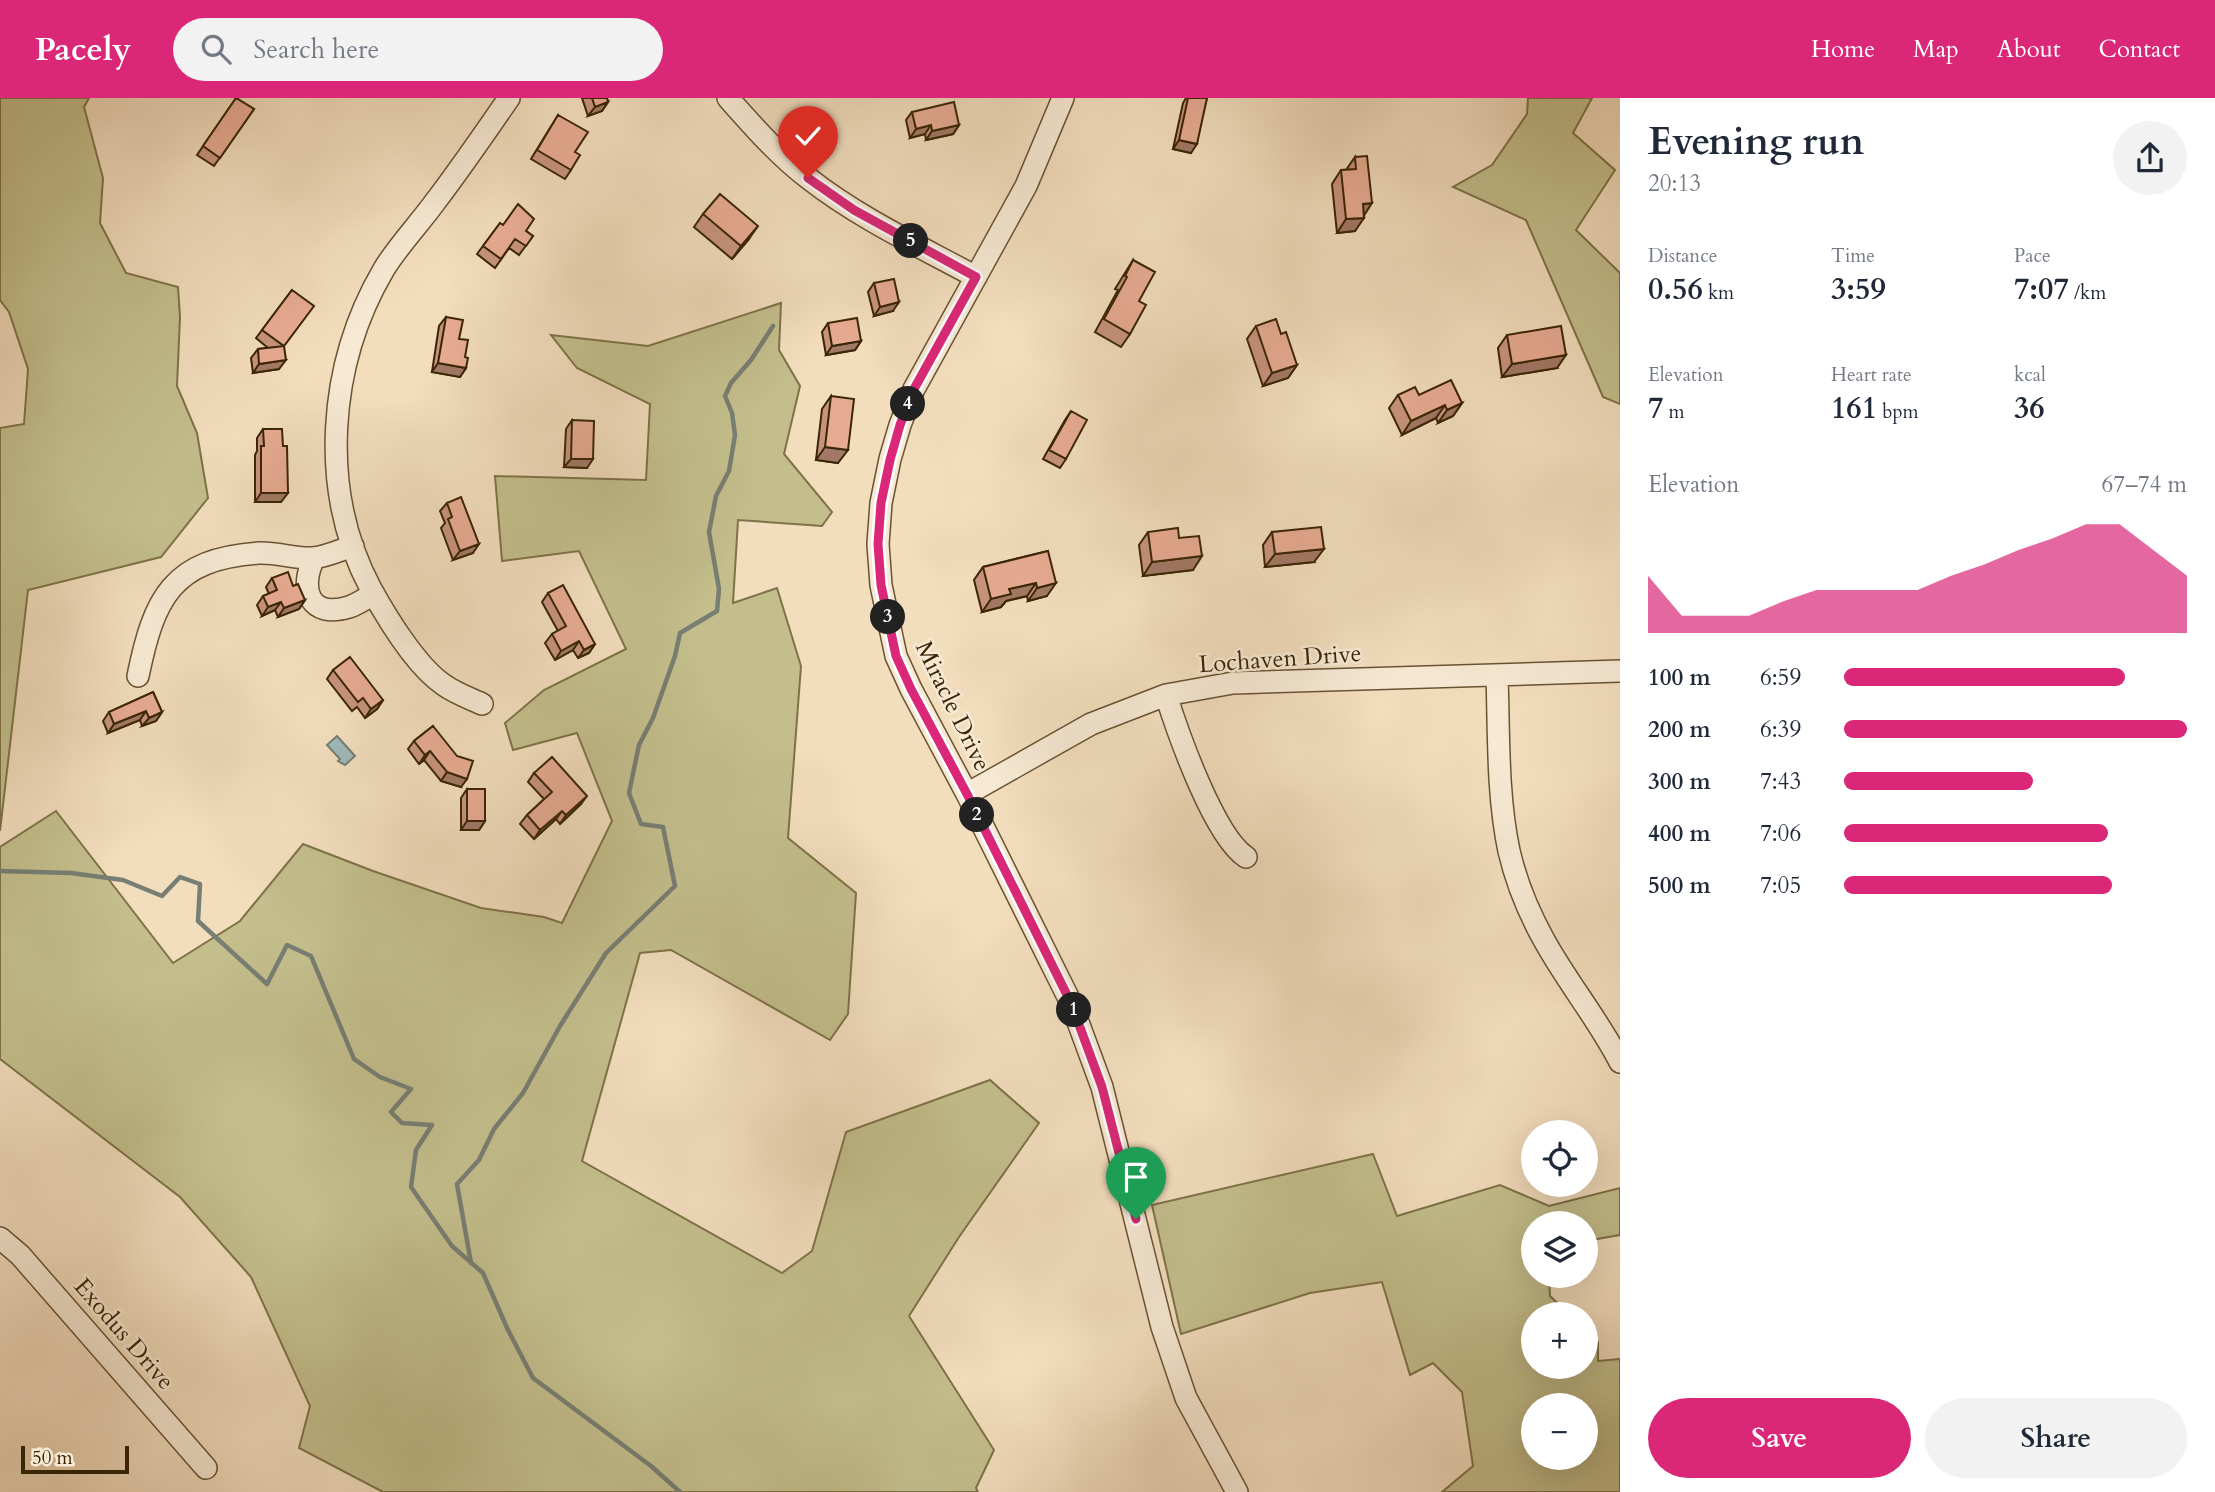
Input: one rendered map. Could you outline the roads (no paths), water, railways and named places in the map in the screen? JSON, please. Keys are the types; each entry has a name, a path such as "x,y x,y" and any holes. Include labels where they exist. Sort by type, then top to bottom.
{"street":[{"path":"482,704 446,687 432,676 387,618 365,577 348,533 339,487 336,440 340,390 356,327 385,268 509,98"},
{"path":"728,98 764,139 808,178 854,210 976,277"},
{"name":"Miracle Drive","path":"1063,98 1026,186 914,389 900,425 881,503 878,544 881,585 896,656 1071,1003 1102,1087 1166,1339 1186,1398 1237,1492"},
{"path":"138,676 153,618 162,600 178,580 196,567 216,559 261,553 314,558 354,546"},
{"path":"314,558 306,581 310,599 316,605 336,610 351,606 374,594"},
{"name":"Lochaven Drive","path":"967,794 1091,724 1166,695 1233,683 1620,671"},
{"path":"1497,676 1502,812 1522,892 1544,941 1605,1034 1620,1062"},
{"path":"1166,695 1178,733 1209,805 1236,850 1247,857"},
{"name":"Exodus Drive","path":"0,1238 20,1255 206,1468"}],"water":[{"path":"337,736 355,756 345,765 338,761 340,759 327,745"}],"waterway":[{"path":"471,1263 457,1184 479,1160 494,1129 523,1093 560,1026 606,953 675,886 663,827 641,824 629,793 639,745 653,718 675,656 680,633 717,611 719,589 709,532 716,496 729,471 735,435 732,413 725,396 731,383 751,360 773,326"},
{"path":"0,871 71,873 123,880 162,896 180,877 200,884 198,921 267,984 287,945 311,956 354,1059 380,1077 411,1089 391,1112 402,1123 432,1125 416,1150 411,1187 452,1246 483,1273 533,1378 651,1466 680,1492"}]}
